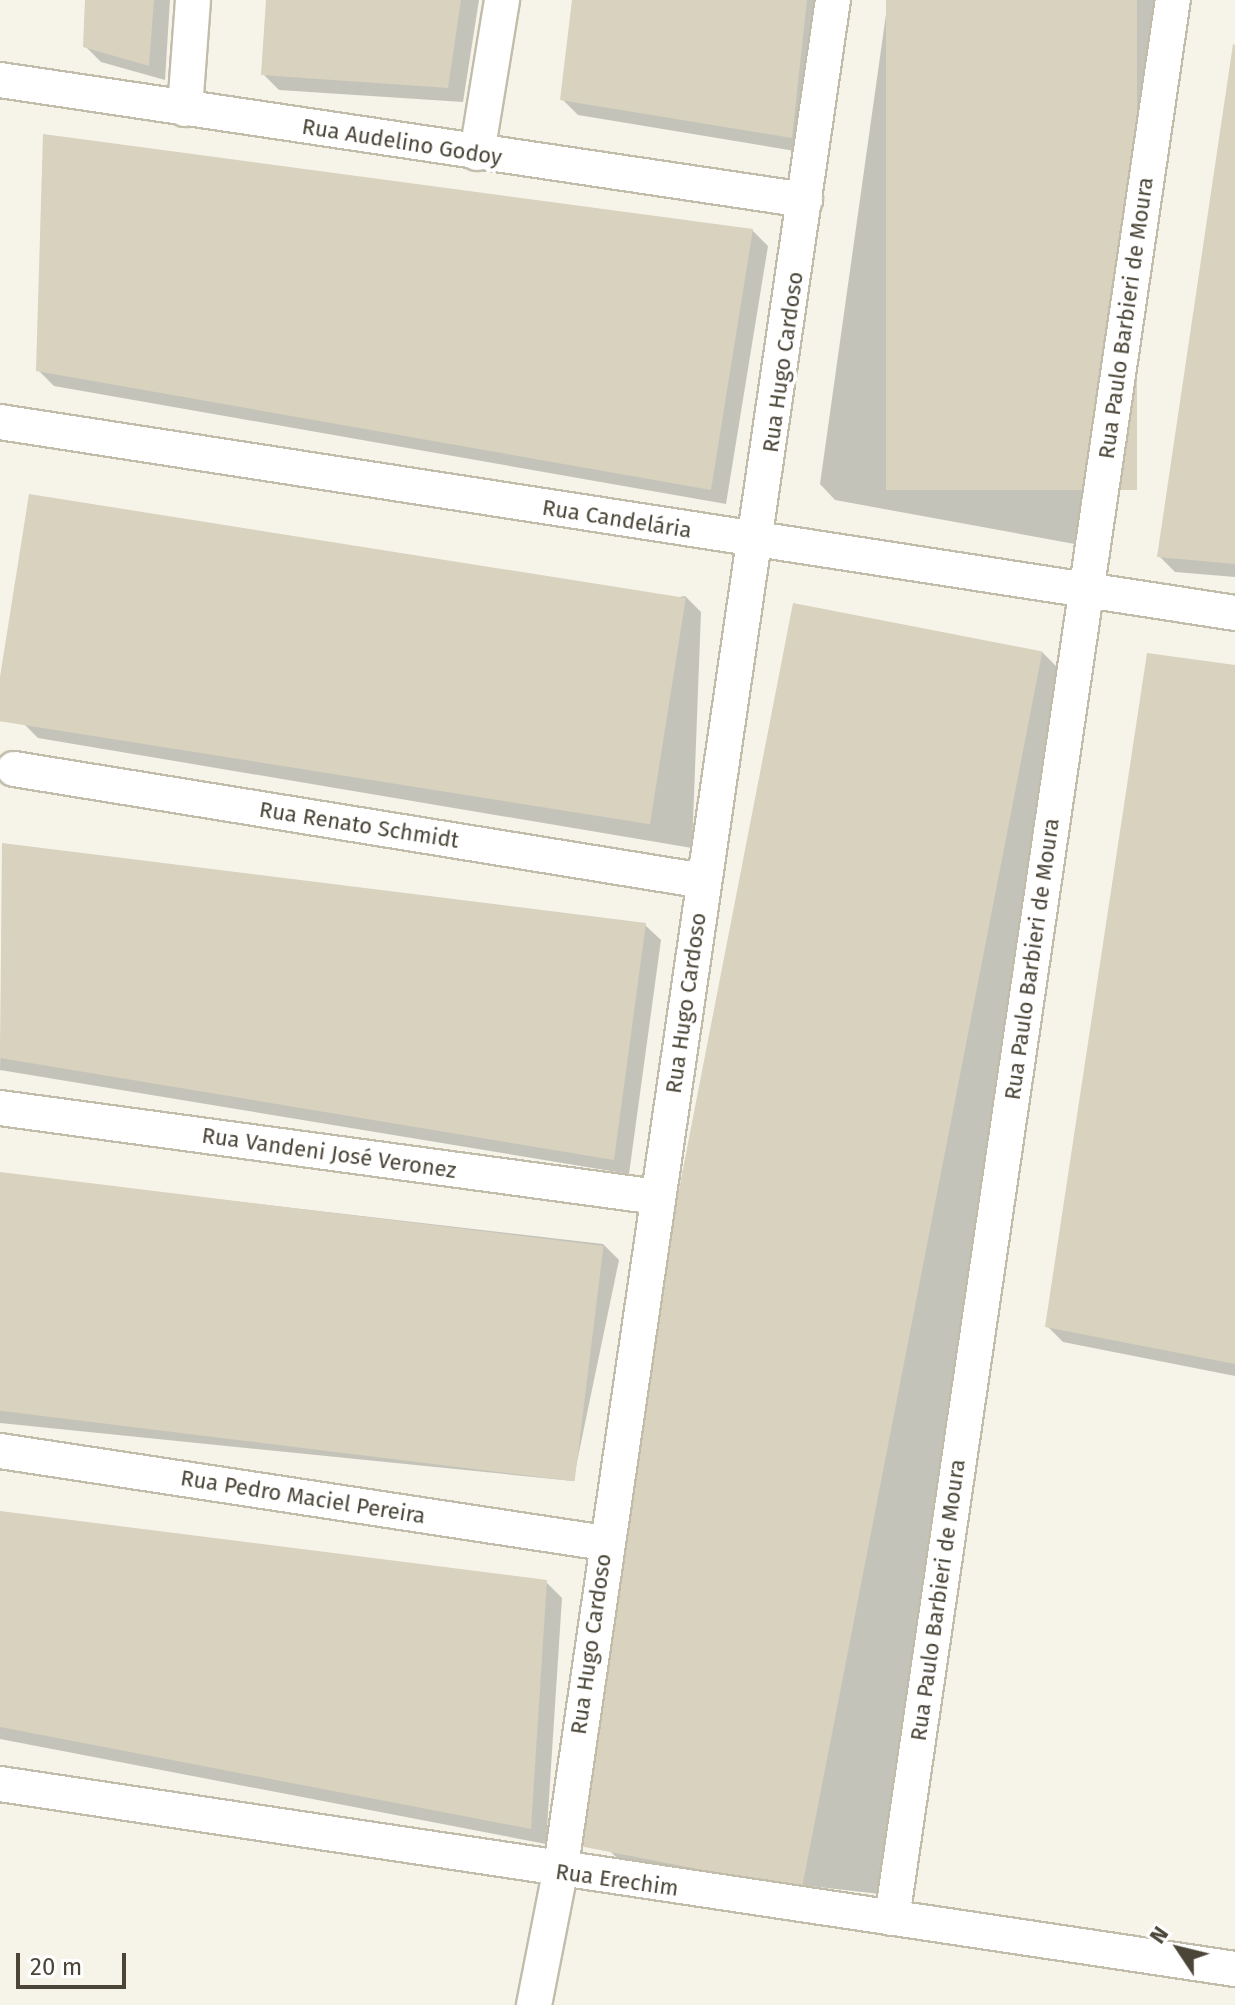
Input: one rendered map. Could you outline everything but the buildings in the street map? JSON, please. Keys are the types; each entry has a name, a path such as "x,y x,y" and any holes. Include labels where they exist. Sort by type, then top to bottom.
{"street":[{"path":"185,109 193,0"},
{"path":"477,153 502,0"},
{"name":"Rua Hugo Cardoso","path":"534,2005 560,1873 605,1543 758,541 833,0"},
{"name":"Rua Paulo Barbieri de Moura","path":"892,1918 1173,0"},
{"name":"Rua Audelino Godoy","path":"0,80 805,200"},
{"name":"Rua Candelária","path":"0,422 1235,613"},
{"name":"Rua Renato Schmidt","path":"14,769 704,881"},
{"name":"Rua Vandeni José Veronez","path":"0,1108 657,1197"},
{"name":"Rua Pedro Maciel Pereira","path":"0,1451 605,1543"},
{"name":"Rua Erechim","path":"0,1784 560,1873 1235,1969"}]}
